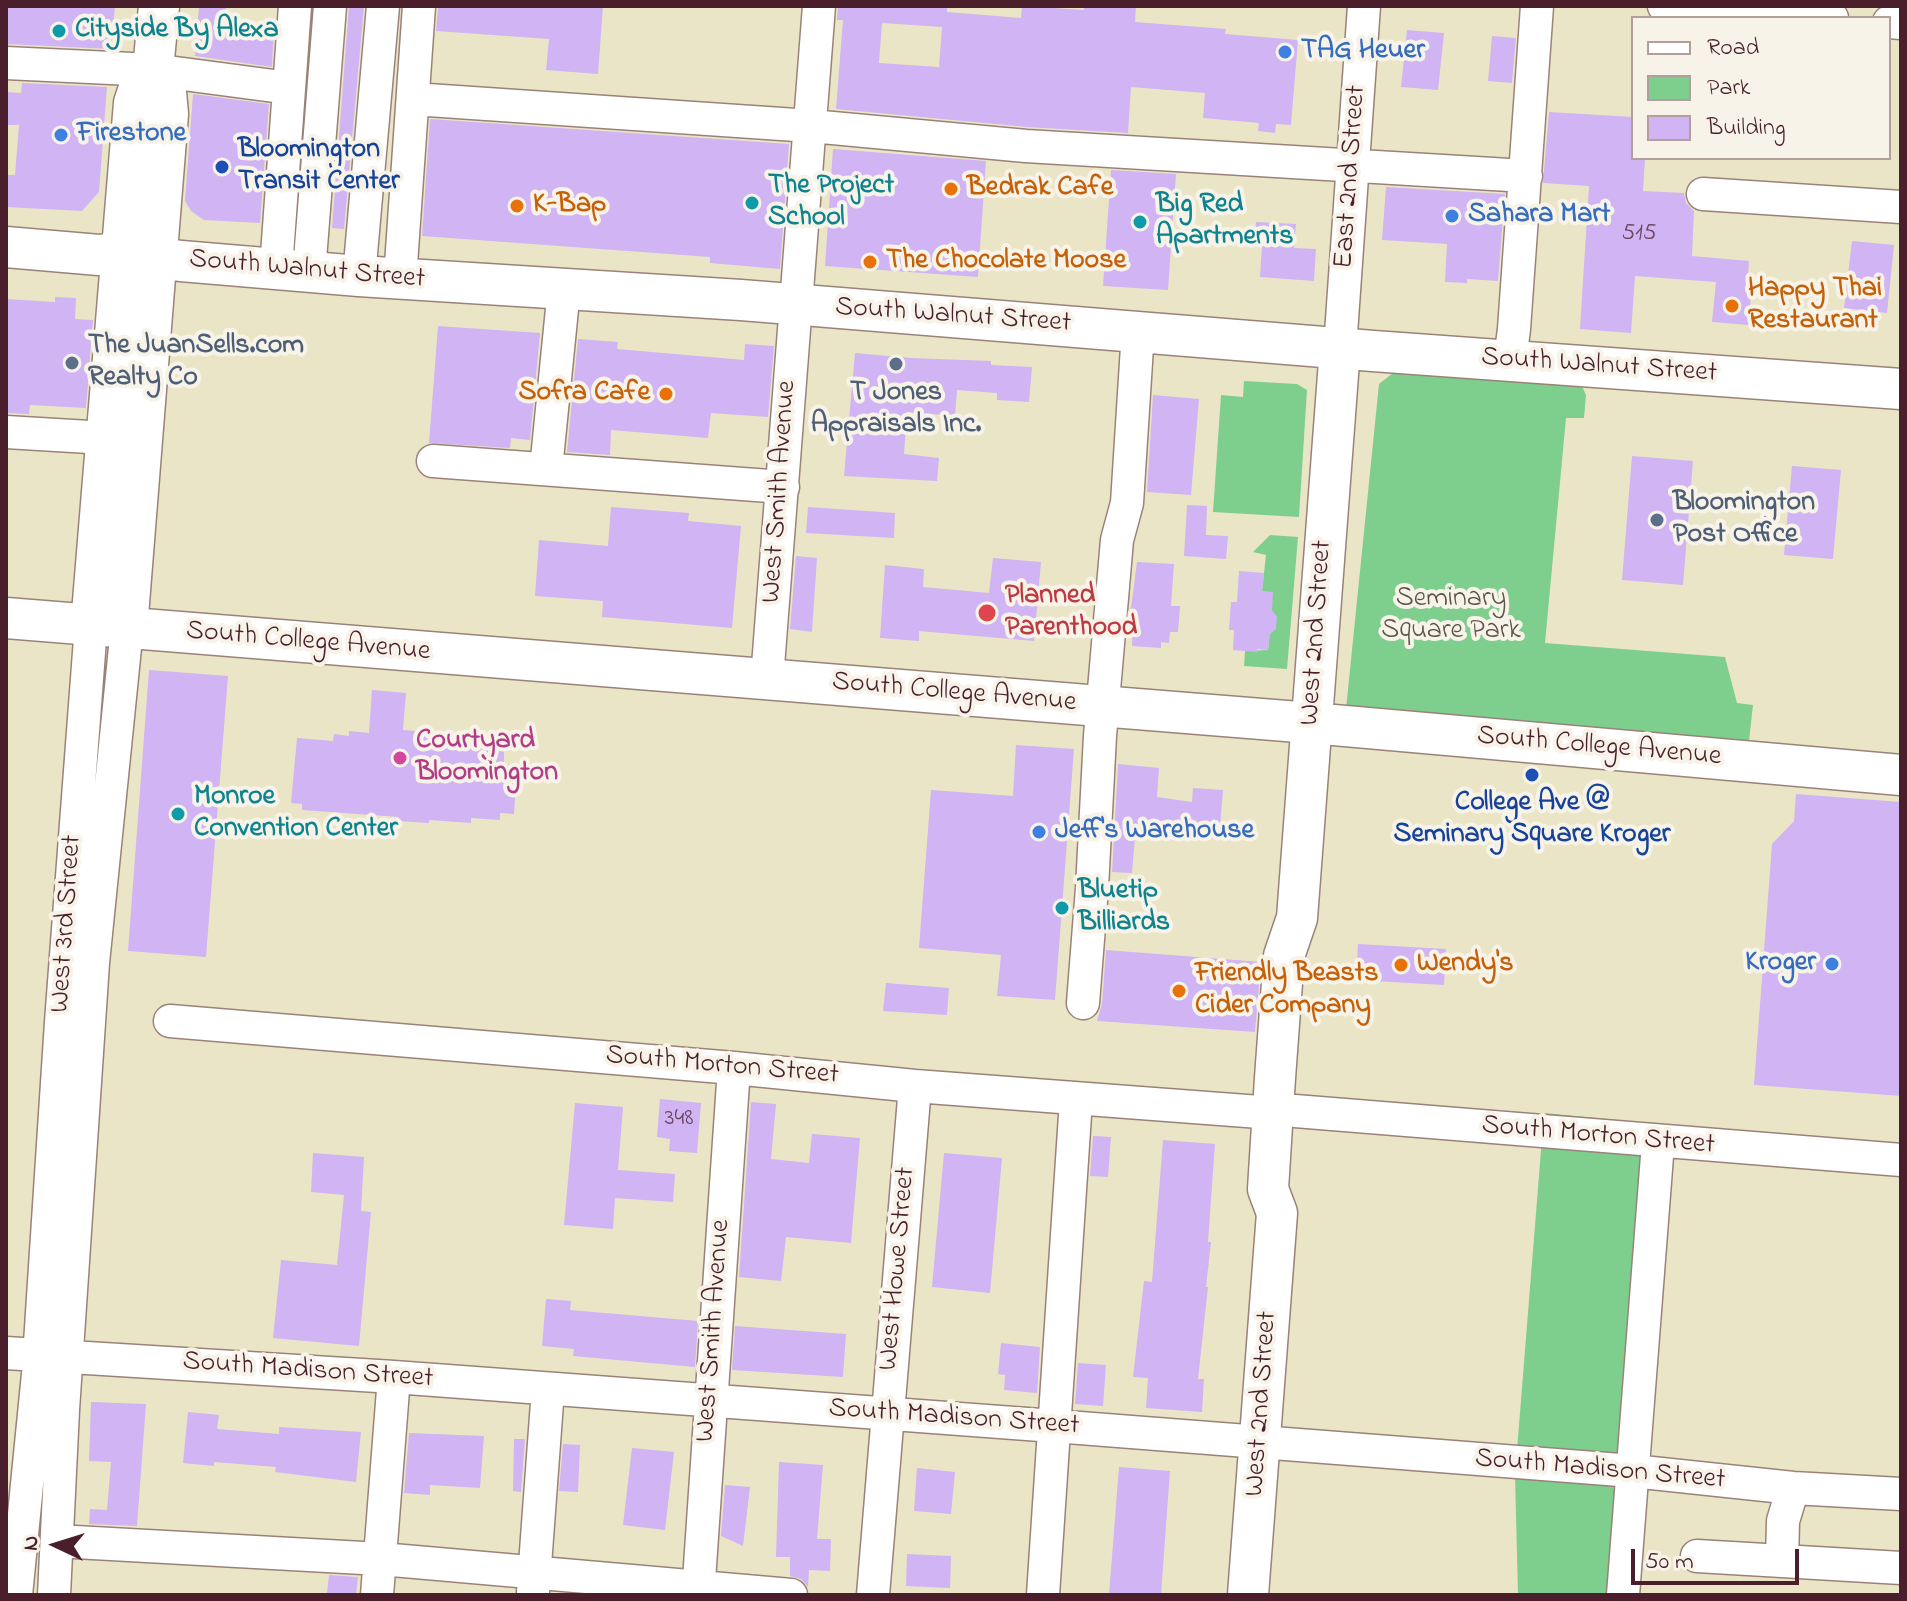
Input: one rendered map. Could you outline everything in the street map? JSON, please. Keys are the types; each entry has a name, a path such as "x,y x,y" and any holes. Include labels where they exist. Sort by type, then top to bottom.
{"main road":[{"path":"139,255 135,96 153,70 159,6"},
{"name":"South Walnut Street","path":"6,247 99,255 139,255 359,276 795,305 1901,389"},
{"name":"West 3rd Street","path":"109,627 106,438 139,255"},
{"name":"West 3rd Street","path":"109,627 139,255"},
{"name":"West 2nd Street","path":"1248,1595 1277,1213 1290,1193 1284,1112 1289,1045 1307,957 1297,918 1340,348"},
{"name":"South College Avenue","path":"6,618 1311,723 1901,775"}],"street":[{"path":"292,270 289,88 295,6"},
{"path":"292,270 330,6"},
{"path":"359,276 383,6"},
{"path":"400,279 419,6"},
{"name":"West Smith Avenue","path":"767,679 819,6"},
{"name":"East 2nd Street","path":"1340,348 1364,6"},
{"path":"1510,360 1537,6"},
{"path":"1664,6 1804,16"},
{"path":"6,63 153,70 289,88"},
{"path":"413,99 811,126 1040,147 1526,176"},
{"path":"1703,194 1901,207"},
{"path":"546,469 564,289"},
{"path":"1083,1003 1102,706 1117,540 1127,503 1138,331"},
{"path":"6,432 106,438"},
{"path":"433,461 783,487"},
{"name":"West 3rd Street","path":"54,1595 57,1541 54,1356 61,1022 109,627"},
{"name":"South Morton Street","path":"170,1021 1076,1100 1284,1112 1901,1160"},
{"name":"West Smith Avenue","path":"698,1592 734,1068"},
{"name":"West Howe Street","path":"873,1595 915,1086"},
{"path":"1043,1595 1076,1100"},
{"path":"1623,1595 1658,1143"},
{"name":"South Madison Street","path":"6,1353 394,1377 1260,1441 1633,1471 1793,1488 1901,1494"},
{"name":"West 3rd Street","path":"16,1595 14,1544 54,1356"},
{"path":"377,1595 394,1377"},
{"path":"533,1584 548,1389"},
{"path":"1782,1561 1783,1521 1793,1488"},
{"path":"57,1541 381,1559 533,1584 791,1595"},
{"path":"1697,1556 1901,1568"}],"green space":[{"name":"Seminary Square Park","path":"1402,366 1581,384 1586,395 1584,418 1566,418 1545,643 1725,657 1737,703 1753,705 1749,741 1345,719 1379,384"},
{"path":"1244,381 1297,384 1307,390 1299,517 1213,512 1221,395 1243,397"},
{"path":"1270,535 1298,537 1287,669 1244,666 1245,651 1268,650 1272,610 1262,591 1266,555 1253,552"},
{"path":"1544,1113 1659,1124 1623,1595 1518,1595 1515,1475"}],"building":[{"name":"Cityside By Alexa","path":"6,6 115,6 111,49 6,44"},
{"path":"199,6 226,6 225,23 274,26 272,67 195,56"},
{"path":"349,6 364,6 344,229 332,228"},
{"path":"438,6 603,6 598,74 546,70 549,39 436,31"},
{"path":"838,6 947,6 947,12 1021,18 1022,6 1084,10 1084,6 1136,6 1135,22 1226,29 1225,34 1298,40 1291,125 1276,124 1275,133 1258,131 1259,123 1203,118 1205,93 1131,87 1128,133 836,109 843,20 837,20","holes":["882,23 942,27 939,67 879,63"]},
{"path":"1407,30 1444,33 1438,90 1401,87"},
{"path":"1492,36 1516,38 1512,83 1488,81"},
{"name":"Firestone","path":"22,83 107,87 99,192 82,211 6,207 6,175 15,175 19,125 6,125 6,92 21,93"},
{"name":"Bloomington Transit Center","path":"193,94 269,104 260,223 204,220 191,211 185,201"},
{"path":"1549,112 1631,117 1631,160 1645,160 1643,191 1684,193 1686,203 1694,211 1692,256 1749,261 1749,325 1712,322 1716,282 1635,276 1631,333 1580,329 1589,186 1543,183"},
{"path":"430,119 789,144 780,269 710,263 710,257 422,236"},
{"path":"833,149 986,161 978,277 825,266"},
{"name":"Big Red Apartments","path":"1111,170 1176,174 1168,290 1103,286"},
{"name":"Sahara Mart","path":"1386,187 1505,194 1498,281 1467,279 1467,283 1445,282 1447,244 1382,240"},
{"path":"1256,222 1296,224 1294,248 1316,249 1314,281 1260,277 1262,246 1255,246"},
{"path":"1852,241 1894,245 1887,313 1844,308"},
{"path":"55,297 76,298 75,319 93,320 86,408 30,405 29,414 6,413 6,299 55,302"},
{"path":"438,326 540,333 530,440 511,438 510,448 429,443"},
{"path":"578,339 618,342 617,349 744,360 745,344 774,346 768,417 711,413 708,438 611,430 610,455 567,452"},
{"path":"855,353 991,361 991,365 1032,367 1029,402 997,400 997,393 957,390 955,416 907,412 904,454 939,458 937,481 844,476"},
{"path":"1153,395 1199,399 1191,495 1147,492"},
{"name":"Bloomington Post Office","path":"1632,456 1693,461 1683,585 1622,580"},
{"path":"1792,466 1841,470 1833,559 1784,555"},
{"path":"1187,505 1207,506 1206,535 1228,536 1226,559 1184,556"},
{"path":"611,507 689,513 688,521 741,526 732,628 602,617 603,601 535,596 539,540 608,546"},
{"path":"808,507 895,513 894,538 806,533"},
{"path":"796,556 817,558 812,632 790,629"},
{"name":"Planned Parenthood","path":"993,558 1041,562 1034,641 919,631 919,641 880,638 885,565 924,569 923,587 989,593"},
{"path":"1137,562 1174,564 1171,606 1180,606 1178,632 1170,632 1169,643 1161,642 1161,648 1132,646 1133,623 1129,623"},
{"path":"1239,571 1264,573 1262,591 1273,592 1272,610 1277,617 1276,629 1270,634 1268,650 1233,650 1234,630 1229,630 1231,602 1237,602"},
{"name":"Monroe Convention Center","path":"149,670 228,676 206,957 128,951"},
{"name":"Courtyard Bloomington","path":"372,690 406,693 403,730 437,733 437,737 451,738 451,747 504,751 504,764 514,765 514,814 500,813 500,820 471,818 471,823 429,820 429,823 398,821 399,817 302,810 302,804 291,803 297,738 333,741 334,734 349,736 349,731 369,733"},
{"path":"1016,745 1074,749 1055,1000 997,996 1001,955 919,948 931,790 1013,796"},
{"path":"1118,764 1159,768 1157,797 1192,802 1193,788 1223,790 1219,839 1158,835 1158,839 1135,837 1132,873 1112,872"},
{"name":"Kroger","path":"1796,794 1901,802 1901,1096 1754,1085 1772,844 1794,821"},
{"name":"Wendy's","path":"1358,944 1446,949 1444,985 1356,980"},
{"name":"Friendly Beasts Cider Company","path":"1106,950 1261,962 1255,1032 1097,1021 1102,1004"},
{"path":"886,983 949,988 947,1015 883,1011"},
{"path":"660,1099 701,1103 697,1153 669,1151 670,1139 657,1137"},
{"path":"751,1102 776,1104 771,1159 809,1163 812,1134 860,1138 851,1243 786,1237 781,1281 739,1277"},
{"path":"575,1103 623,1107 618,1170 675,1174 673,1202 615,1198 613,1229 564,1225"},
{"path":"1093,1136 1111,1137 1108,1177 1090,1176"},
{"path":"1163,1140 1215,1144 1208,1287 1198,1379 1204,1379 1202,1412 1146,1408 1148,1378 1133,1377 1144,1281 1152,1282"},
{"path":"313,1153 364,1157 361,1211 371,1212 359,1346 273,1338 281,1260 337,1265 344,1195 311,1192"},
{"path":"944,1153 1002,1158 990,1293 932,1287"},
{"path":"546,1299 571,1301 570,1310 698,1321 695,1367 573,1356 574,1349 542,1346"},
{"path":"735,1326 846,1334 843,1377 732,1370"},
{"path":"1001,1343 1040,1347 1037,1393 1004,1390 1005,1375 998,1374"},
{"path":"1078,1363 1106,1365 1103,1406 1075,1404"},
{"path":"91,1402 146,1404 137,1526 89,1524 90,1509 107,1510 111,1462 89,1461"},
{"path":"188,1412 219,1415 217,1429 279,1434 279,1427 361,1432 356,1482 275,1472 276,1467 183,1463"},
{"path":"409,1433 484,1436 480,1488 430,1485 430,1495 404,1493"},
{"path":"514,1439 525,1439 521,1492 513,1491"},
{"path":"563,1444 580,1445 578,1492 559,1491"},
{"path":"632,1448 674,1452 665,1530 623,1525"},
{"path":"779,1462 823,1465 817,1539 831,1539 830,1571 809,1570 808,1587 801,1579 790,1576 790,1557 776,1557"},
{"path":"1119,1467 1170,1471 1161,1595 1109,1595"},
{"path":"917,1468 955,1472 951,1514 914,1511"},
{"path":"725,1485 750,1487 743,1546 721,1536"},
{"path":"907,1554 951,1556 950,1588 906,1586"},
{"path":"329,1575 358,1577 356,1595 327,1593"}],"place":[{"name":"Cityside By Alexa","path":"59,31"},
{"name":"TAG Heuer","path":"1285,52"},
{"name":"Firestone","path":"61,135"},
{"name":"Bloomington Transit Center","path":"222,167"},
{"name":"Bedrak Cafe","path":"951,189"},
{"name":"The Project School","path":"752,203"},
{"name":"K-Bap","path":"517,206"},
{"name":"Sahara Mart","path":"1452,216"},
{"name":"Big Red Apartments","path":"1140,222"},
{"name":"The Chocolate Moose","path":"870,262"},
{"name":"Happy Thai Restaurant","path":"1732,306"},
{"name":"The JuanSells.com Realty Co","path":"72,363"},
{"name":"T Jones Appraisals Inc.","path":"896,364"},
{"name":"Sofra Cafe","path":"666,394"},
{"name":"Bloomington Post Office","path":"1657,520"},
{"name":"Planned Parenthood","path":"987,613"},
{"name":"Courtyard Bloomington","path":"400,758"},
{"name":"College Ave @ Seminary Square Kroger","path":"1532,775"},
{"name":"Monroe Convention Center","path":"178,814"},
{"name":"Jeff's Warehouse","path":"1039,832"},
{"name":"Bluetip Billiards","path":"1062,908"},
{"name":"Kroger","path":"1832,964"},
{"name":"Wendy's","path":"1401,965"},
{"name":"Friendly Beasts Cider Company","path":"1179,991"}]}
